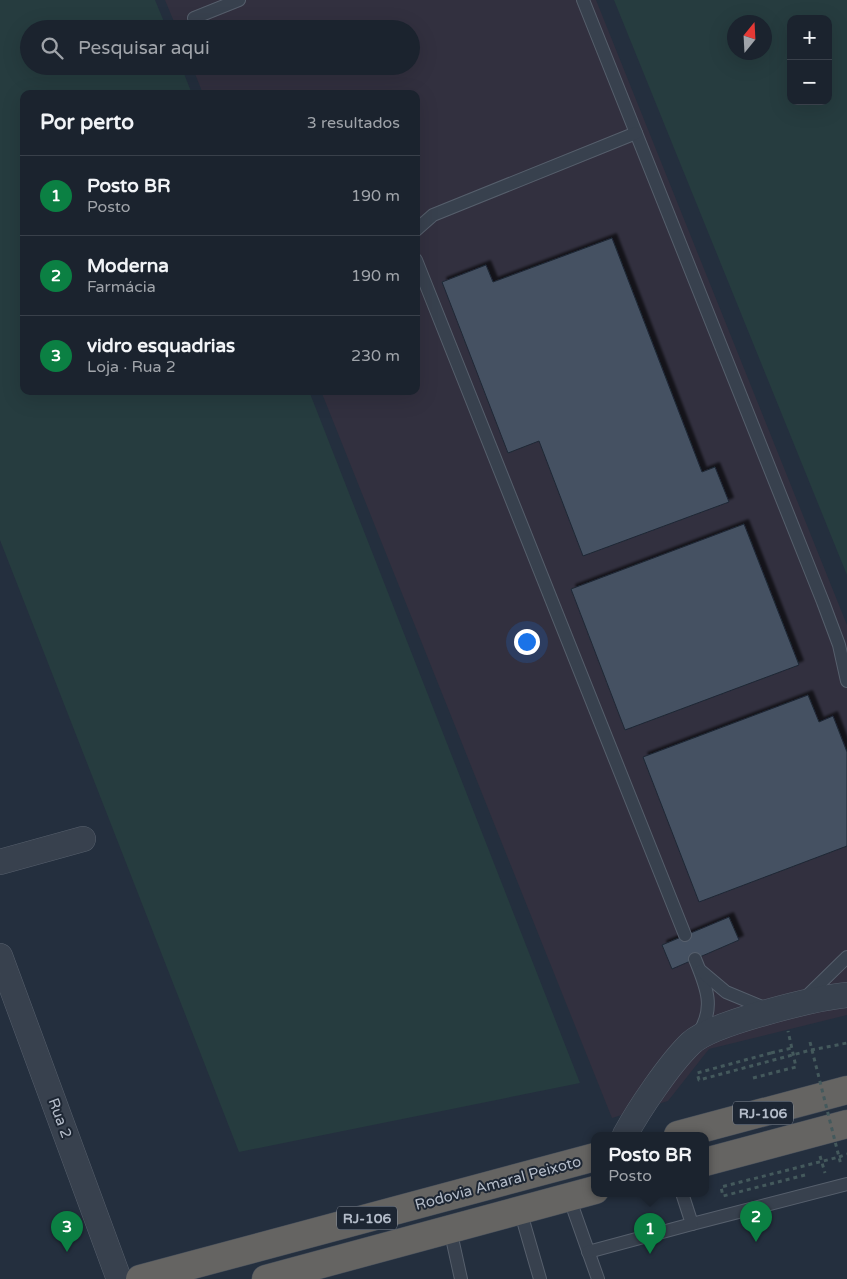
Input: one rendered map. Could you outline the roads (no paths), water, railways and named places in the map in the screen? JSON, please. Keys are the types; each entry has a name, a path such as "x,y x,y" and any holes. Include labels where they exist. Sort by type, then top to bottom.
{"highway":[{"name":"RJ-106","path":"689,1132 847,1090"},
{"name":"RJ-106","path":"709,1161 847,1124"},
{"name":"Rodovia Amaral Peixoto","path":"140,1279 591,1158"},
{"name":"RJ-106","path":"266,1279 591,1191"}],"street":[{"path":"0,862 83,839"},
{"name":"Rua 2","path":"0,956 119,1279"},
{"path":"627,1132 676,1061 692,1042 712,1030 786,1008 847,995"}],"lane":[{"path":"194,18 239,0"},
{"path":"583,0 823,602 839,645 847,681"},
{"path":"420,226 425,220 433,216 636,133"},
{"path":"420,270 685,935"},
{"path":"692,1042 708,1014 707,994 697,964 717,986 731,995 786,1008 847,957"},
{"path":"588,1252 847,1184"},
{"path":"569,1197 598,1279"},
{"path":"683,1197 692,1224"},
{"path":"520,1210 540,1279"},
{"path":"450,1229 461,1279"}],"place":[{"name":"Moderna","path":"756,1242"},
{"name":"vidro esquadrias","path":"67,1252"},
{"name":"Posto BR","path":"650,1254"}]}
